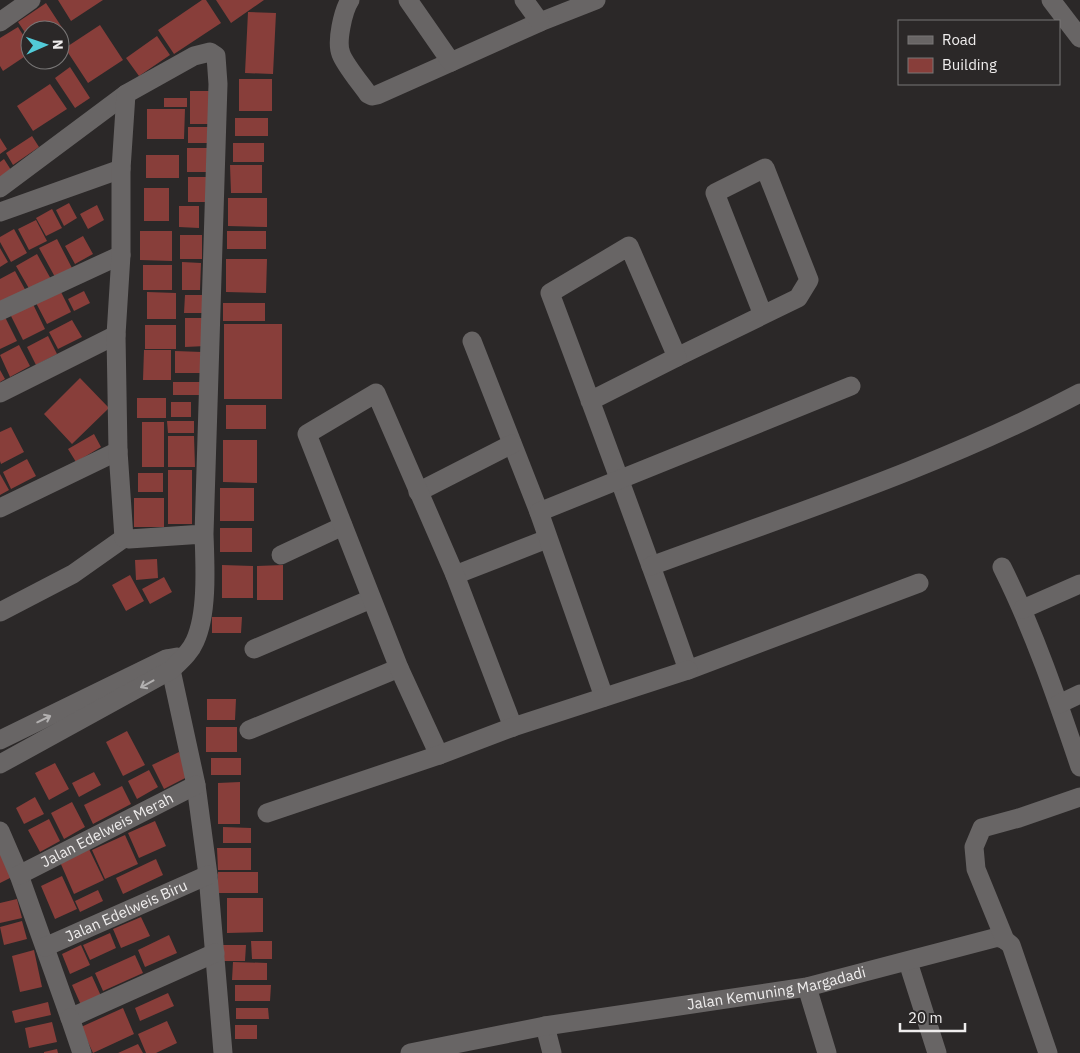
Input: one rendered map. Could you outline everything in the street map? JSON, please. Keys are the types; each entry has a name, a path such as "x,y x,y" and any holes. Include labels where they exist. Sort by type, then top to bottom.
{"street":[{"path":"0,22 31,0"},
{"path":"350,0 342,21 339,46 341,55 368,94 372,96 540,22 596,0"},
{"path":"408,0 451,62"},
{"path":"524,0 540,22"},
{"path":"1051,0 1080,38"},
{"path":"0,188 126,94 194,56 210,52 216,56 218,84 204,534 205,569 201,624 196,640 186,656 0,740"},
{"path":"124,538 118,451 116,335 121,255 121,169 126,94"},
{"path":"590,401 798,298 809,280 765,168 714,193 763,315"},
{"path":"0,212 121,169"},
{"path":"677,357 629,246 550,293 688,670"},
{"path":"0,311 121,255"},
{"path":"0,393 116,335"},
{"path":"472,342 539,512 604,697"},
{"path":"539,512 851,386"},
{"path":"439,756 399,668 307,434 376,393 455,575 514,727"},
{"path":"651,566 904,472 1037,416 1080,393"},
{"path":"418,492 512,444"},
{"path":"0,508 118,451"},
{"path":"281,556 343,526"},
{"path":"0,612 73,574 124,538 204,534"},
{"path":"455,575 547,539"},
{"path":"1002,567 1023,609 1059,704 1080,767"},
{"path":"267,813 439,756 514,727 688,670 919,583"},
{"path":"1023,609 1080,584"},
{"path":"254,649 371,599"},
{"path":"0,764 169,664"},
{"path":"169,664 196,785 208,875 221,1052"},
{"path":"249,730 399,668"},
{"path":"1059,704 1080,694"},
{"name":"Jalan Edelweis Merah","path":"19,875 196,785"},
{"path":"1048,1053 1011,945 1005,940 976,869 974,847 982,828 1019,818 1080,797"},
{"path":"0,831 19,875 82,1053"},
{"name":"Jalan Edelweis Biru","path":"45,947 208,875"},
{"name":"Jalan Kemuning Margadadi","path":"410,1053 545,1026 807,987 998,937 1005,940"},
{"path":"70,1018 215,953"},
{"path":"908,962 937,1053"},
{"path":"807,987 828,1053"},
{"path":"545,1026 552,1053"}],"building":[{"path":"58,0 103,0 71,21"},
{"path":"202,0 206,0 221,23 174,54 158,30"},
{"path":"216,0 264,0 231,23"},
{"path":"46,3 57,20 21,20"},
{"path":"248,12 276,13 273,74 245,73"},
{"path":"100,25 123,60 88,83 70,56 70,45"},
{"path":"18,27 20,30 20,60 3,71 0,66 0,38"},
{"path":"157,36 170,55 139,76 126,58"},
{"path":"70,67 90,98 75,108 55,78 66,70 70,70"},
{"path":"239,79 272,79 272,111 239,111"},
{"path":"50,84 67,109 33,131 17,106"},
{"path":"190,91 214,91 214,124 190,124"},
{"path":"164,98 187,98 187,107 164,107"},
{"path":"147,109 185,109 184,139 147,139"},
{"path":"235,118 268,118 268,136 235,136"},
{"path":"188,127 210,127 210,143 188,143"},
{"path":"32,136 39,147 13,165 6,153"},
{"path":"0,138 7,149 0,154"},
{"path":"233,143 264,143 264,162 233,162"},
{"path":"187,148 212,148 211,172 187,172"},
{"path":"146,155 179,155 179,178 146,178"},
{"path":"4,159 11,170 0,177 0,162"},
{"path":"230,165 262,165 262,193 231,193"},
{"path":"188,177 210,177 210,202 188,202"},
{"path":"144,188 169,188 169,221 144,221"},
{"path":"228,198 267,198 267,227 228,226"},
{"path":"69,203 77,218 64,226 56,210"},
{"path":"97,205 104,220 88,229 80,214"},
{"path":"179,206 199,206 199,228 179,227"},
{"path":"52,209 62,228 46,236 36,218"},
{"path":"36,220 47,241 29,250 18,229"},
{"path":"14,229 27,253 11,262 0,242 0,237"},
{"path":"140,231 172,231 172,261 140,260"},
{"path":"227,231 266,231 266,249 227,249"},
{"path":"180,235 202,235 202,259 180,259"},
{"path":"83,236 93,254 75,264 65,246"},
{"path":"57,239 72,268 55,277 39,248"},
{"path":"0,248 8,262 0,267"},
{"path":"37,254 52,281 31,292 16,266"},
{"path":"226,259 267,259 266,293 226,292"},
{"path":"182,262 201,263 200,290 182,290"},
{"path":"143,265 172,265 172,290 143,290"},
{"path":"15,271 27,293 0,305 0,279"},
{"path":"59,288 71,312 47,324 35,301"},
{"path":"84,291 90,303 74,311 68,299"},
{"path":"147,292 176,293 176,319 147,319"},
{"path":"185,295 204,295 204,313 184,313"},
{"path":"32,302 45,329 23,340 10,314"},
{"path":"223,303 265,303 265,321 223,321"},
{"path":"3,313 17,341 0,349 0,315"},
{"path":"185,318 206,318 206,346 185,347"},
{"path":"72,320 82,337 58,349 49,332"},
{"path":"224,324 282,324 282,399 224,399"},
{"path":"145,325 176,325 176,349 145,349"},
{"path":"48,336 57,354 36,365 27,347"},
{"path":"19,345 30,366 10,377 0,355"},
{"path":"144,350 171,350 171,380 143,380"},
{"path":"175,351 202,352 201,373 175,373"},
{"path":"0,370 5,379 0,382"},
{"path":"80,378 109,408 72,444 44,414"},
{"path":"173,382 204,382 204,395 173,395"},
{"path":"137,398 166,398 166,418 137,418"},
{"path":"171,402 191,402 191,417 171,417"},
{"path":"226,405 266,405 266,429 226,429"},
{"path":"167,421 194,421 194,433 168,433"},
{"path":"142,422 164,422 164,467 142,467"},
{"path":"11,427 24,452 1,464 0,432"},
{"path":"94,434 101,447 76,462 68,449"},
{"path":"168,436 194,436 195,467 168,467"},
{"path":"223,440 257,440 257,483 223,482"},
{"path":"27,459 36,476 11,489 3,472"},
{"path":"168,470 192,470 192,524 168,524"},
{"path":"138,473 163,473 163,492 138,492"},
{"path":"0,474 9,490 0,495"},
{"path":"220,488 254,488 254,521 220,521"},
{"path":"134,498 164,498 164,527 134,527"},
{"path":"220,528 252,528 252,552 220,552"},
{"path":"157,559 158,578 136,580 135,560"},
{"path":"222,565 253,566 253,598 222,598"},
{"path":"283,565 283,600 257,600 257,566"},
{"path":"130,575 144,601 126,611 112,585"},
{"path":"164,577 172,592 150,604 142,589"},
{"path":"212,617 242,617 241,633 212,633"},
{"path":"207,699 236,699 235,720 207,720"},
{"path":"206,727 237,727 237,752 206,752"},
{"path":"127,731 145,765 123,776 106,742"},
{"path":"179,752 191,775 164,789 152,765"},
{"path":"211,758 241,758 241,775 211,775"},
{"path":"55,763 69,789 49,800 35,773"},
{"path":"149,770 158,787 137,799 128,781"},
{"path":"94,772 101,785 79,797 72,783"},
{"path":"240,782 240,824 218,824 218,783"},
{"path":"122,786 131,804 93,824 84,805"},
{"path":"35,797 44,814 24,824 16,808"},
{"path":"72,802 85,827 64,839 51,813"},
{"path":"49,819 60,841 40,852 28,830"},
{"path":"155,821 166,846 139,858 128,833"},
{"path":"223,827 251,828 251,843 223,843"},
{"path":"125,835 138,864 105,879 92,850"},
{"path":"217,848 251,848 251,870 218,870"},
{"path":"89,849 104,880 74,894 60,862"},
{"path":"0,853 12,877 0,883"},
{"path":"156,859 163,875 123,894 116,878"},
{"path":"218,872 258,872 258,893 218,893"},
{"path":"62,876 77,909 55,919 41,886"},
{"path":"98,890 103,901 80,912 75,901"},
{"path":"227,898 263,898 263,932 227,933"},
{"path":"17,899 22,918 0,923 0,903"},
{"path":"141,917 150,936 121,948 113,929"},
{"path":"22,921 27,939 4,945 0,927"},
{"path":"110,933 116,948 90,960 83,945"},
{"path":"169,935 177,953 145,967 138,950"},
{"path":"251,941 272,941 272,959 252,959"},
{"path":"81,945 90,965 70,974 62,954"},
{"path":"223,945 246,945 245,961 223,961"},
{"path":"34,950 42,987 20,992 12,956"},
{"path":"135,955 143,973 103,991 95,973"},
{"path":"233,962 267,963 267,980 232,980"},
{"path":"92,976 101,996 81,1005 72,985"},
{"path":"235,985 271,985 270,1001 235,1001"},
{"path":"168,993 174,1006 140,1021 135,1008"},
{"path":"48,1002 51,1015 15,1023 12,1011"},
{"path":"123,1008 134,1034 93,1053 81,1027"},
{"path":"236,1008 268,1008 269,1019 236,1019"},
{"path":"167,1021 177,1043 156,1053 146,1053 138,1034"},
{"path":"52,1022 57,1042 29,1048 25,1028"},
{"path":"235,1025 257,1025 257,1039 235,1039"},
{"path":"138,1044 143,1053 118,1053"},
{"path":"57,1049 58,1053 44,1053 44,1052"}]}
